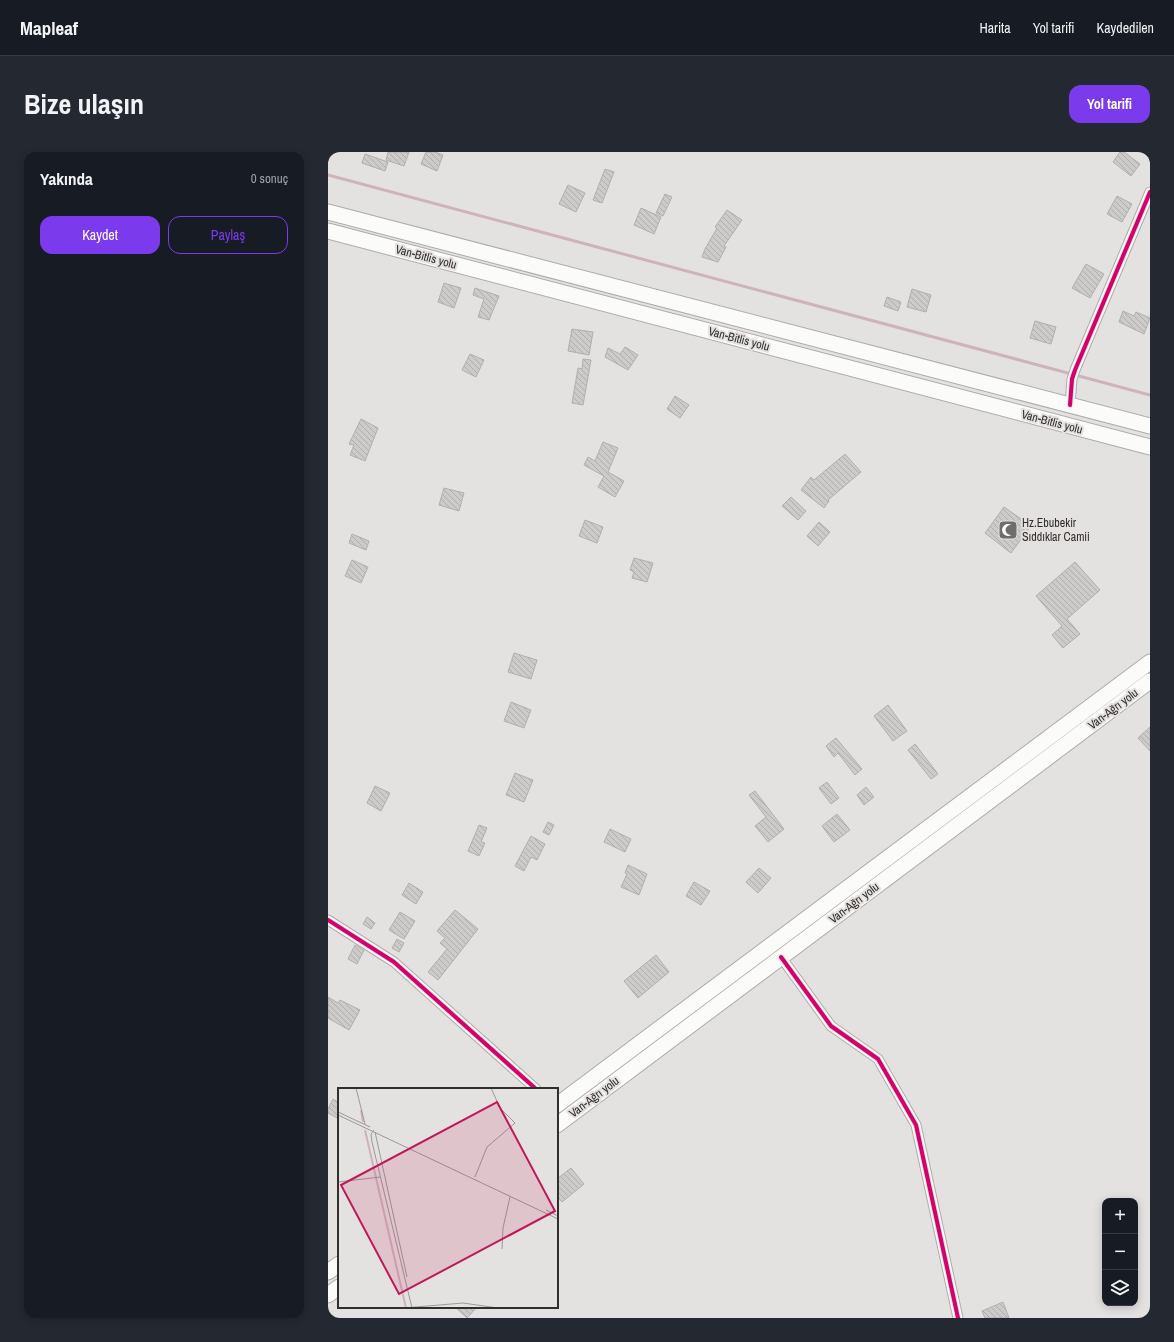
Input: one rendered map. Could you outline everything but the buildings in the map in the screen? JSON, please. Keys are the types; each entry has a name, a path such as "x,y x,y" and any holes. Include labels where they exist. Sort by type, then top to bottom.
{"highway":[{"name":"Van-Bitlis yolu","path":"328,212 1150,426"},
{"name":"Van-Bitlis yolu","path":"328,231 1150,447"},
{"name":"Van-Ağrı yolu","path":"558,1104 1150,662"},
{"name":"Van-Ağrı yolu","path":"558,1123 1150,681"},
{"path":"328,1272 338,1265"},
{"path":"328,1295 338,1288"}],"street":[{"path":"1070,405 1072,379 1075,370 1150,192"},
{"path":"328,920 394,962 535,1088"},
{"path":"781,958 831,1026 878,1059 916,1125 958,1318"}],"waterway":[{"path":"328,175 1150,395"}],"cycle path":[{"path":"1070,405 1072,379 1075,370 1150,192"},
{"path":"328,920 394,962 535,1088"},
{"path":"781,957 831,1026 878,1059 916,1125 958,1318"}],"place":[{"name":"Hz.Ebubekir Sıddıklar Camii","path":"1008,530"}]}
